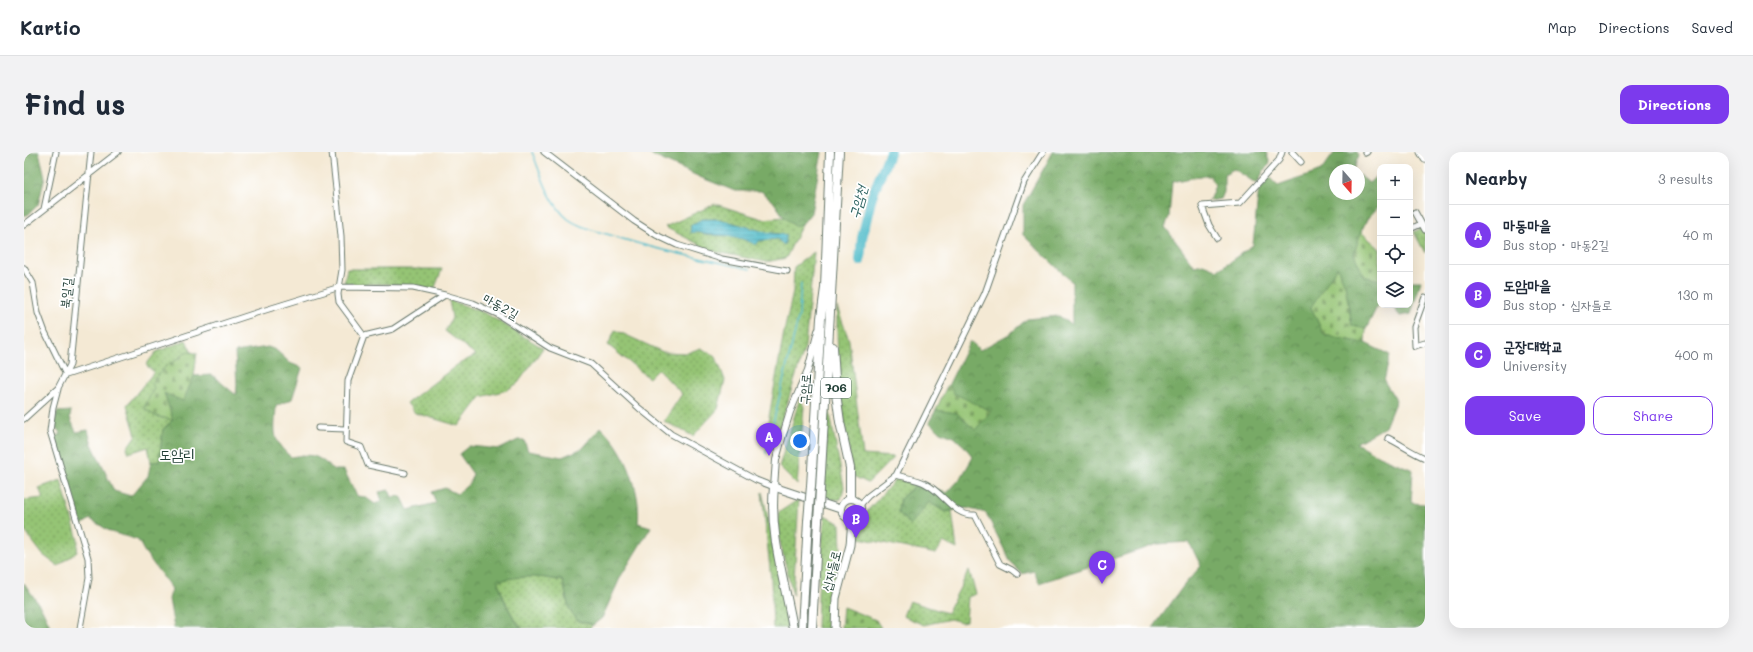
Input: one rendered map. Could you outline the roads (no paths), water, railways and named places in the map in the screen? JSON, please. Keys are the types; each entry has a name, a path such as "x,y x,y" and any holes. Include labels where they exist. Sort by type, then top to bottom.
{"main road":[{"name":"구암로","path":"802,628 821,318 825,288 830,152"},
{"name":"구암로","path":"812,628 839,152"},
{"path":"1421,152 1425,159"},
{"name":"706","path":"832,277 835,385 840,422 850,468 850,498"},
{"path":"793,628 777,544 772,506 774,487 840,510"},
{"name":"십자들로","path":"835,628 836,598 850,545 852,519"}],"street":[{"path":"44,209 56,152"},
{"name":"북일길","path":"24,419 58,388 66,374 71,360 91,152"},
{"path":"24,225 118,152"},
{"path":"332,152 341,236 342,270 338,294 339,302 364,336"},
{"path":"544,152 656,235 677,245 722,259 786,271"},
{"path":"860,505 868,496 896,475 985,294 1024,182 1043,152"},
{"path":"1217,238 1209,225 1202,206 1240,202 1270,170 1282,152"},
{"path":"1292,152 1301,162"},
{"path":"1415,212 1425,230"},
{"path":"1413,228 1421,224"},
{"path":"24,268 33,283 38,313 45,332 66,374"},
{"name":"마동2길","path":"66,374 340,287 413,288 446,295 473,303 491,312 550,348 591,364 629,399 671,434 756,480 774,487"},
{"path":"364,336 393,329 446,295"},
{"path":"1425,297 1414,327 1415,346 1425,344"},
{"name":"706","path":"774,487 776,460 782,438 790,412 808,370 821,318"},
{"path":"364,336 348,381 346,442 361,446 368,465 405,473"},
{"path":"58,388 53,408 50,431 88,558 89,578 80,628"},
{"path":"318,428 346,429"},
{"path":"1388,438 1406,447 1409,451 1425,458"},
{"path":"896,475 926,483 941,494 958,512 968,516 975,515 1000,564 1017,574"},
{"path":"850,498 856,500 860,505 860,514 852,519 845,518 840,510 844,501 850,498"}],"water":[{"path":"702,219 720,219 765,232 787,235 784,245 777,239 759,241 756,245 737,237 696,232 690,233 691,225"}],"waterway":[{"path":"532,152 542,179 556,205 568,219 578,225 680,254 750,269"},
{"name":"구암천","path":"860,261 862,238 872,196 890,152"},
{"path":"766,453 799,315 801,283"}],"place":[{"name":"마동마을","path":"769,456"},
{"name":"도암마을","path":"856,538"},
{"name":"군장대학교","path":"1102,584"}],"district":[{"name":"도암리","path":"177,455"}]}
